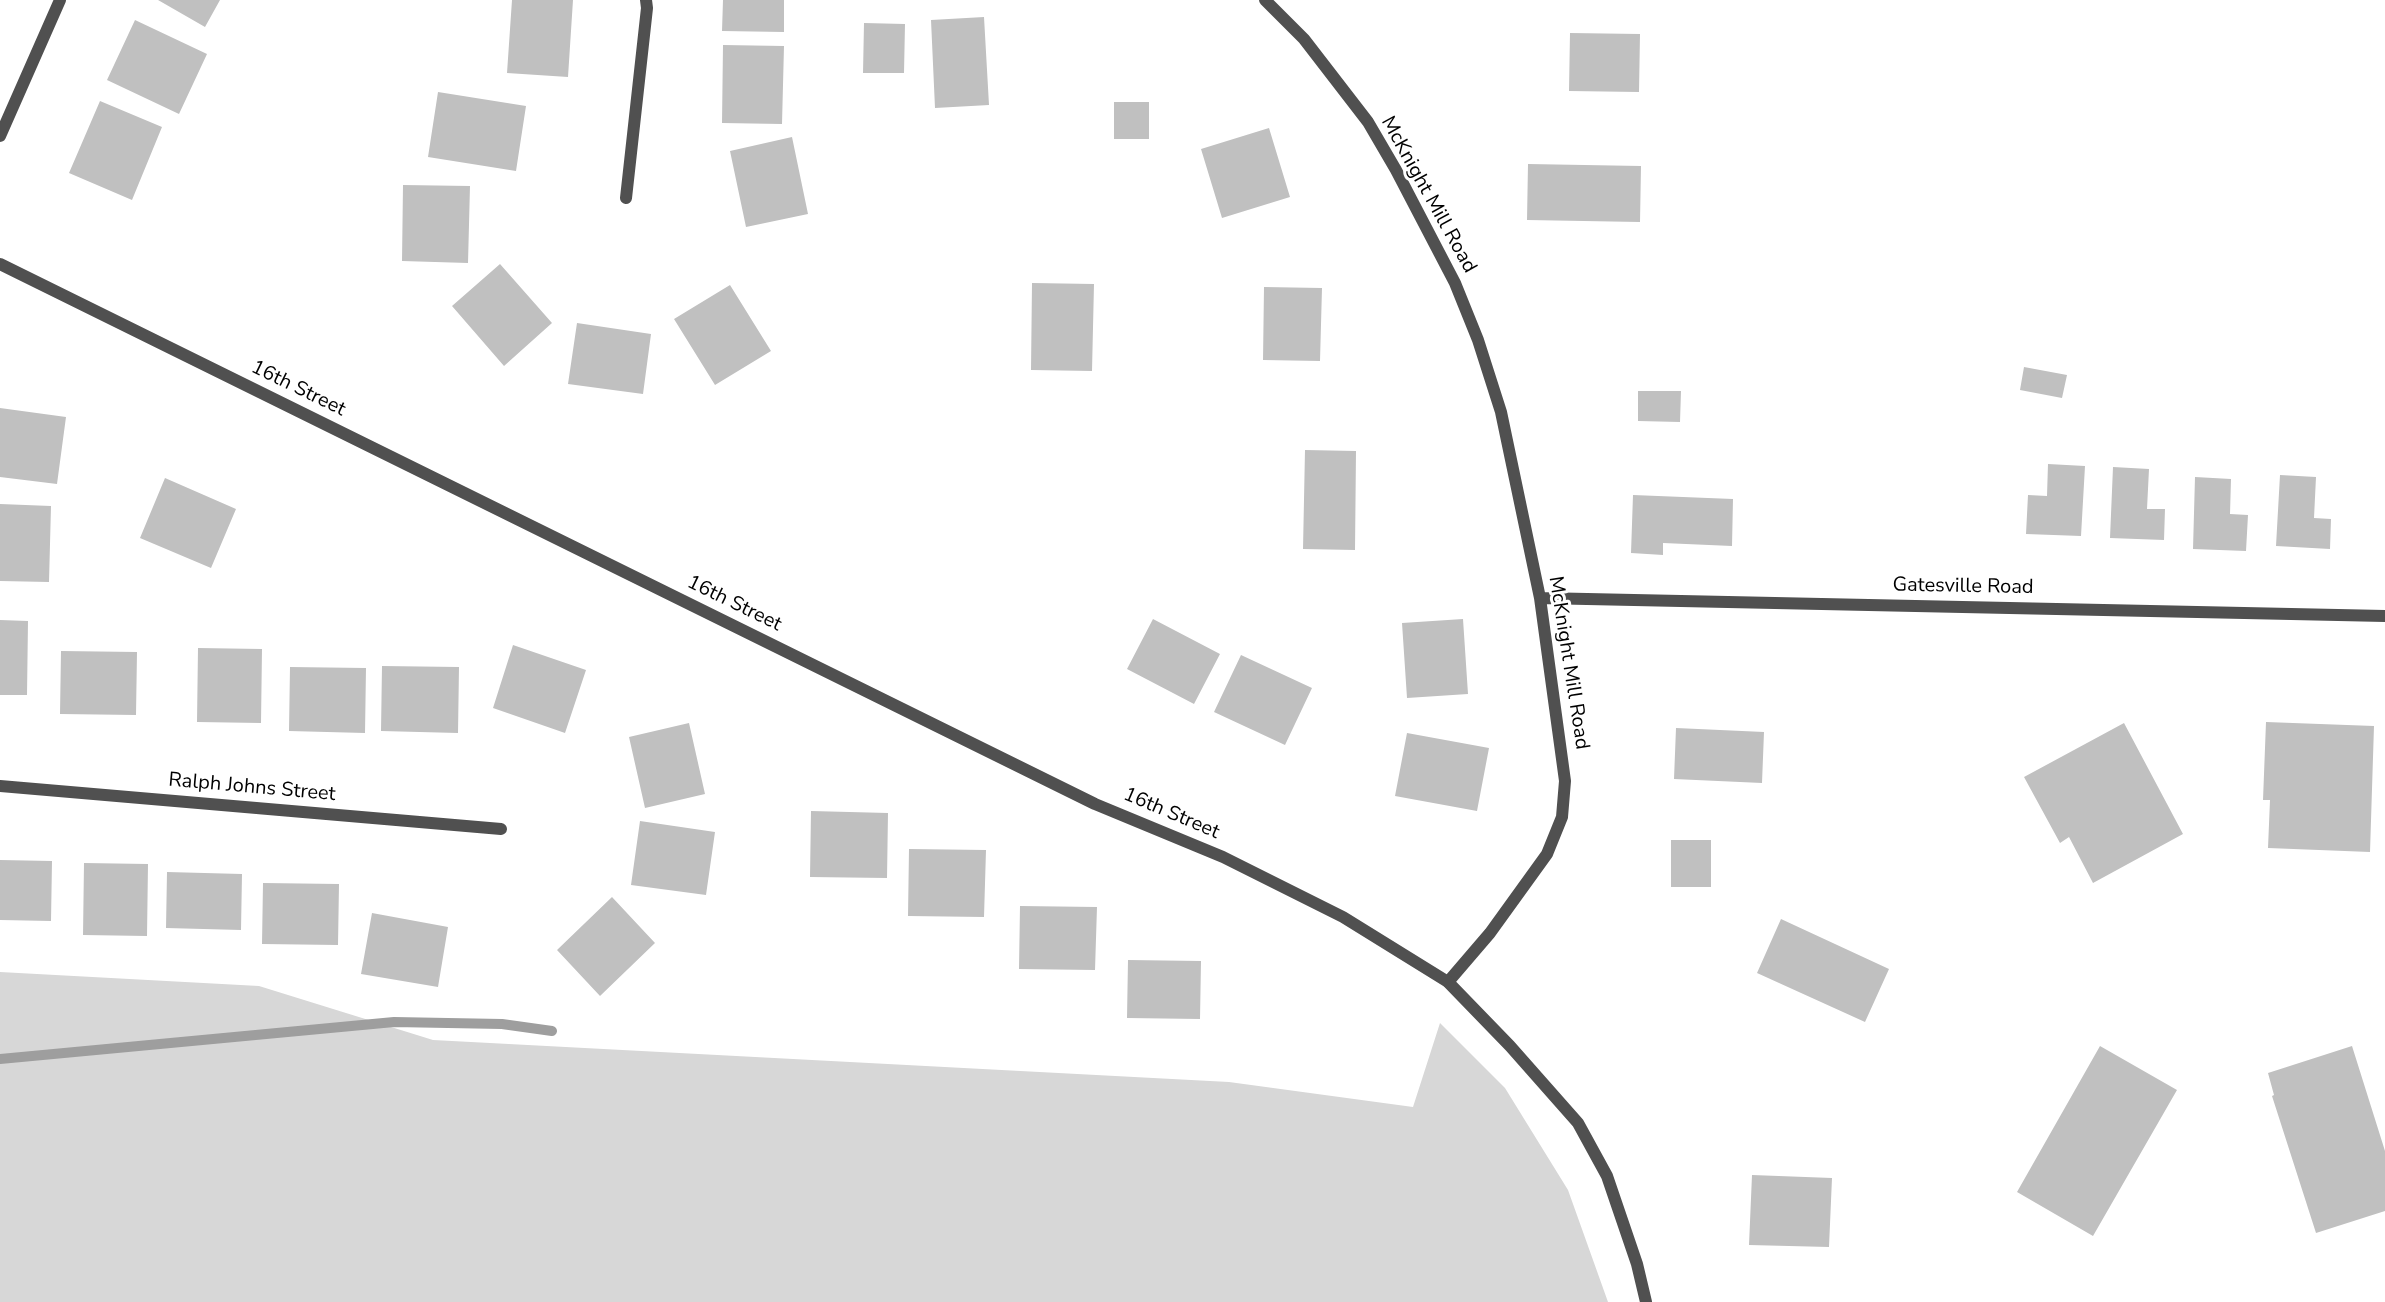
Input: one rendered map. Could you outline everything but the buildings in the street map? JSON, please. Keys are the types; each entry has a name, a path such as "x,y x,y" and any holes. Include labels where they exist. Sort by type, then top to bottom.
{"street":[{"path":"0,136 60,0"},
{"path":"626,198 646,0"},
{"name":"McKnight Mill Road","path":"1265,0 1304,39 1368,122 1402,180 1455,283 1478,340 1501,412 1540,598 1565,781 1562,817 1547,854 1490,933 1448,982"},
{"name":"16th Street","path":"0,264 1095,804 1223,857 1343,917 1448,982"},
{"name":"Gatesville Road","path":"1540,598 2385,616"},
{"name":"Ralph Johns Street","path":"0,786 501,829"},
{"path":"1448,982 1510,1046 1578,1123 1607,1176 1637,1264 1646,1302"}],"shaded area":[{"path":"0,972 259,986 433,1040 1229,1082 1413,1107 1440,1023 1505,1088 1568,1190 1608,1302 0,1302"}],"waterway":[{"path":"0,1059 394,1022 502,1024 552,1031"}]}
